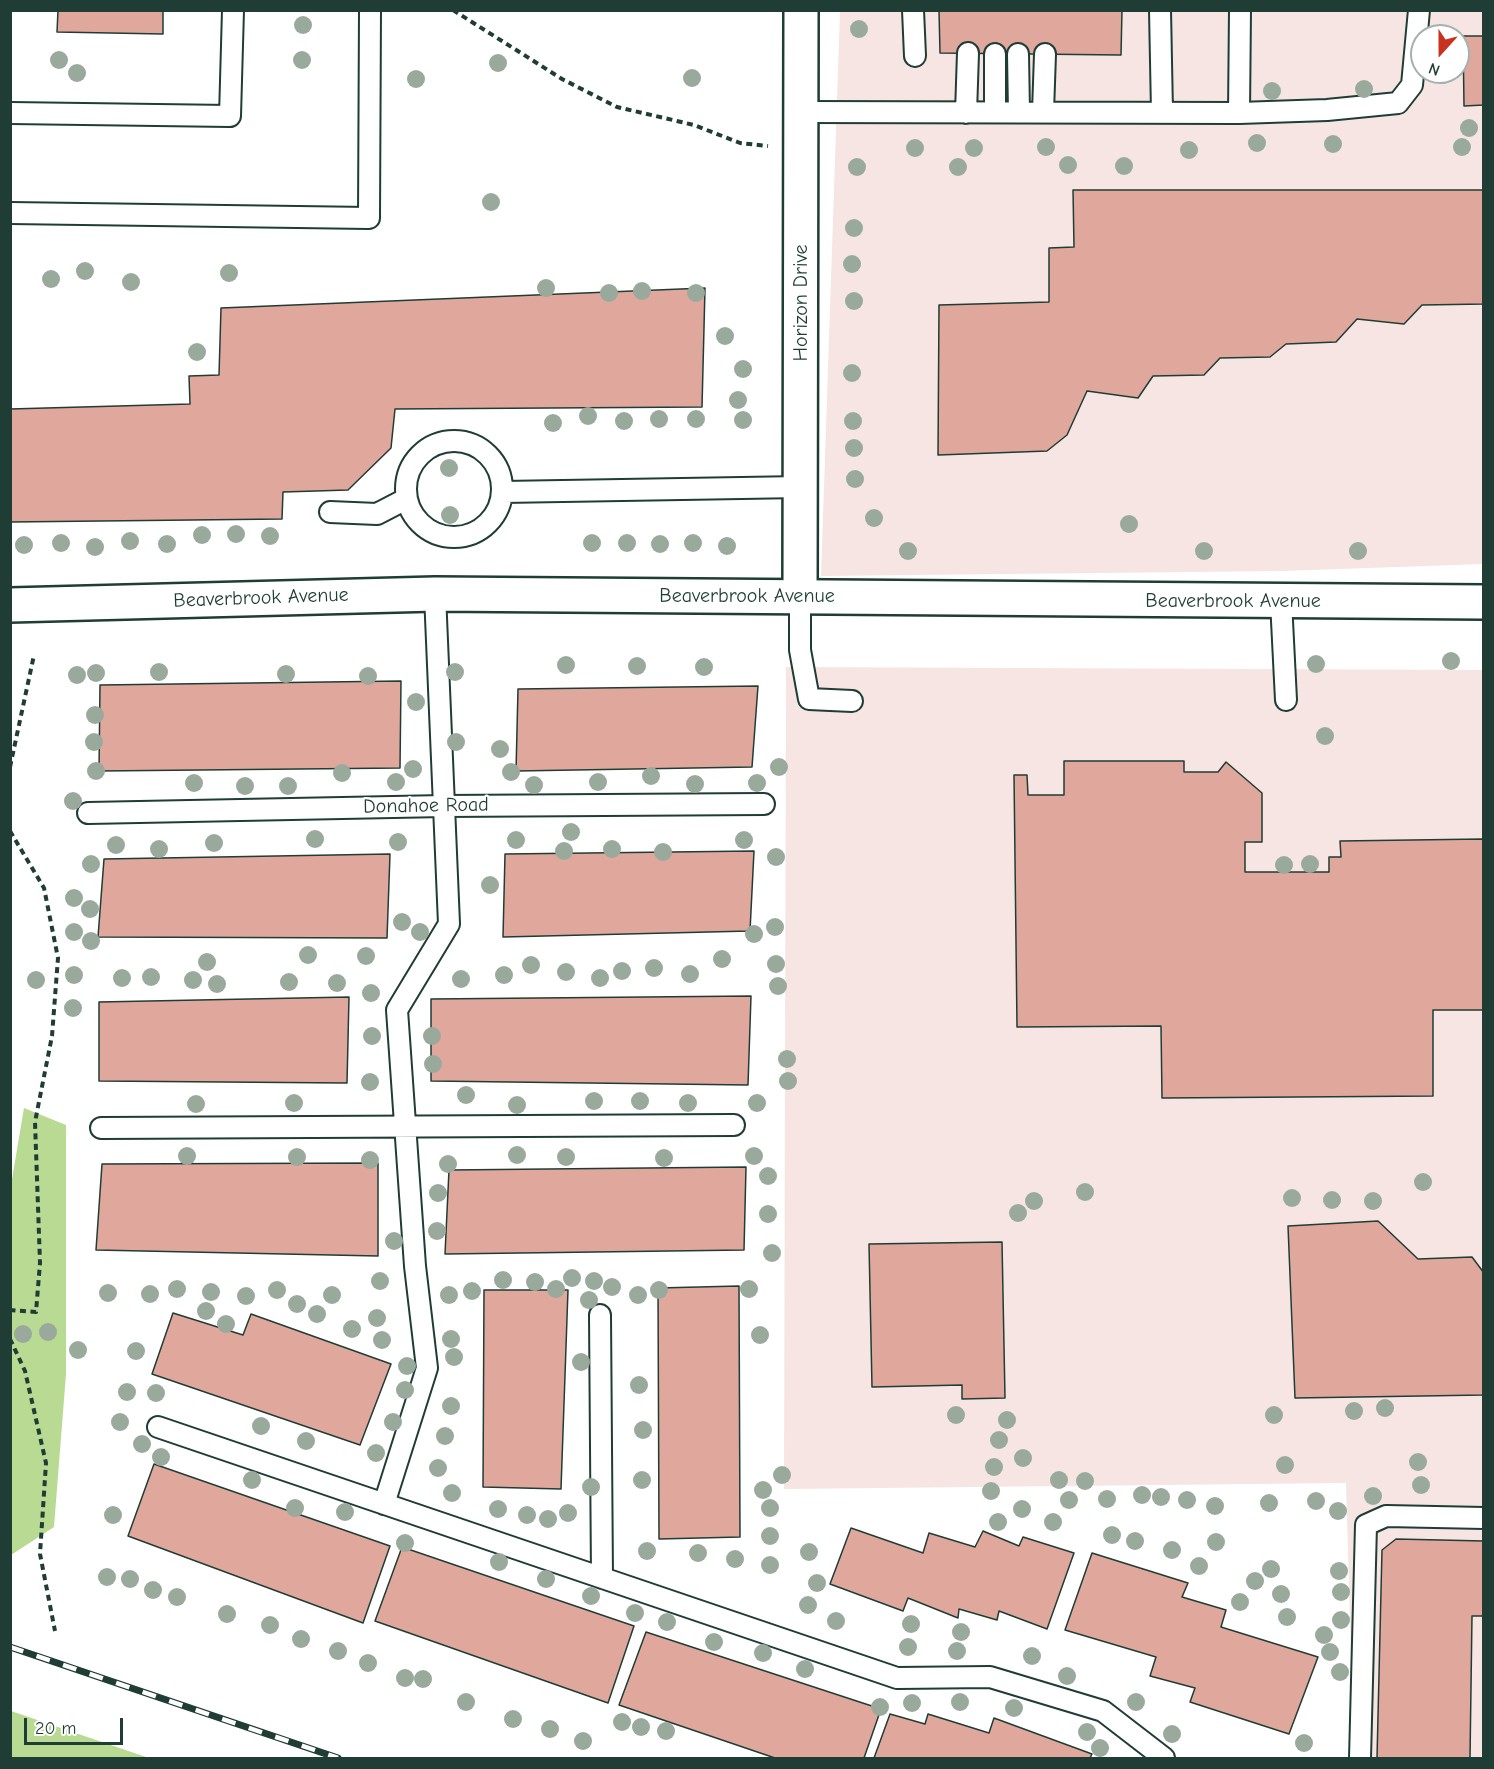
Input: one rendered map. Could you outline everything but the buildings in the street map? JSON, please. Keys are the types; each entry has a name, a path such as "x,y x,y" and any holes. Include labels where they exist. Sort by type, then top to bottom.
{"street":[{"name":"Horizon Drive","path":"800,596 801,10"},
{"name":"Beaverbrook Avenue","path":"10,605 435,594 1484,602"}],"lane":[{"path":"10,113 230,116 233,10"},
{"path":"10,213 369,218 370,10"},
{"path":"913,10 915,56"},
{"path":"1160,10 1162,112"},
{"path":"1239,113 1240,10"},
{"path":"802,112 1239,113 1327,110 1398,104 1412,85 1419,10"},
{"path":"966,113 968,53"},
{"path":"995,54 995,112"},
{"path":"1018,54 1019,112"},
{"path":"1042,112 1045,54"},
{"path":"451,442 462,442 484,450 498,469 503,492 496,514 480,530 458,538 435,534 416,520 406,499 408,475 419,456 439,443 451,442"},
{"path":"503,492 801,487"},
{"path":"330,512 377,514 406,499"},
{"path":"384,1504 427,1368 415,1266 397,1010 449,924 435,594"},
{"path":"800,596 800,650 808,699 852,701"},
{"path":"1281,601 1286,700"},
{"name":"Donahoe Road","path":"88,813 444,806 764,804"},
{"path":"101,1128 734,1125"},
{"path":"600,1315 602,1578"},
{"path":"158,1427 897,1678 990,1677 1102,1711 1164,1758"},
{"path":"1360,1758 1365,1525 1386,1516 1484,1518"}],"path":[{"path":"453,10 562,79 616,107 694,125 740,143 801,146"},
{"path":"10,767 34,655"},
{"path":"10,831 44,888 58,958 52,1036 35,1122 40,1263 36,1312 10,1310"},
{"path":"10,1339 25,1371 46,1463 40,1554 55,1631"}],"shaded area":[{"path":"840,11 1483,11 1483,564 1282,571 821,576"},
{"path":"786,667 1483,670 1483,1758 1354,1758 1346,1483 784,1489"}],"green space":[{"path":"24,1108 66,1125 66,1374 54,1527 11,1555 10,1191"},
{"path":"11,1711 149,1758 11,1758"}],"railway":[{"path":"10,1647 338,1758"}]}
